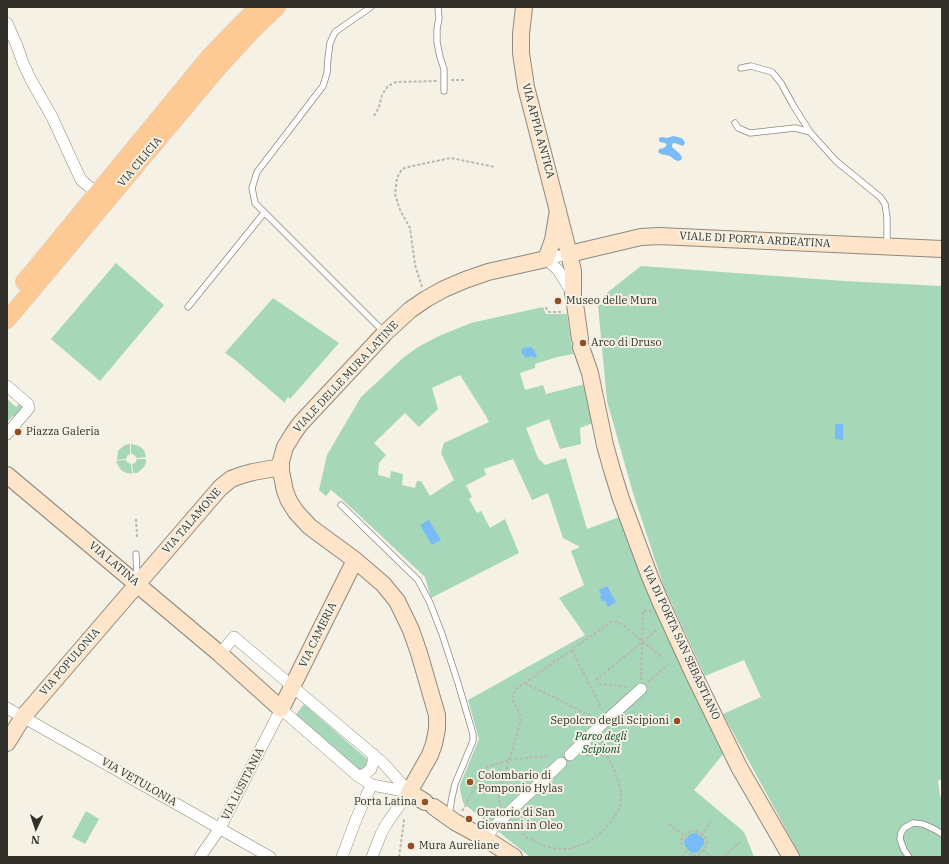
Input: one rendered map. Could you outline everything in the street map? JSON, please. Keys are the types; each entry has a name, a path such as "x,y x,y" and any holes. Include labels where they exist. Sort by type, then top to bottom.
{"main road":[{"name":"VIA CILICIA","path":"7,303 210,56 258,7"},
{"name":"VIA CILICIA","path":"7,320 218,68 253,30 277,7"}],"street":[{"name":"VIA APPIA ANTICA","path":"524,7 521,34 522,62 526,86 570,254"},
{"path":"7,23 18,46 23,63 31,80 52,117 81,180 97,193"},
{"path":"546,259 553,240 558,210"},
{"name":"VIALE DI PORTA ARDEATINA","path":"570,254 641,237 659,236 942,249"},
{"name":"VIALE DELLE MURA LATINE","path":"409,792 430,755 437,729 437,715 416,640 407,619 388,589 355,560 310,527 296,512 287,498 282,480 280,467 282,455 285,447 300,424 385,333 410,310 426,299 454,284 476,276 570,254"},
{"name":"VIA DI PORTA SAN SEBASTIANO","path":"570,254 581,343 592,380 605,446 634,534 658,597 694,675 739,767 791,857"},
{"name":"VIA DI PORTA SAN SEBASTIANO","path":"546,259 558,270 566,282 575,304"},
{"path":"7,386 28,404 29,408 7,434"},
{"name":"VIA TALAMONE","path":"138,585 224,484 231,479 242,475 280,467"},
{"name":"VIA LATINA","path":"7,475 220,654 358,776 372,786 409,792"},
{"name":"VIA CAMERIA","path":"281,709 355,560"},
{"name":"VIA POPULONIA","path":"7,743 23,716 138,585"},
{"path":"220,654 234,637 373,754 409,792 514,857"},
{"path":"570,755 641,689"},
{"name":"VIA VETULONIA","path":"7,708 270,857"},
{"name":"VIA LUSITANIA","path":"200,857 220,828 281,709"},
{"path":"358,776 365,774 371,769 373,754"},
{"path":"486,839 494,827 561,763"},
{"path":"342,857 355,822 372,786"},
{"path":"372,857 387,823 409,792"}],"lane":[{"path":"371,7 335,32 330,43 327,72 323,86 257,172 252,188 255,203 264,213 385,333"},
{"path":"438,7 439,18 437,42 444,69 444,91"},
{"path":"741,68 751,66 772,72 781,83 810,132 836,161 880,197 885,204 887,218 887,246"},
{"path":"735,123 738,128 750,133 795,128 810,132"},
{"path":"188,307 264,213"},
{"path":"341,505 418,580 430,603 442,634 473,734 473,741 455,784 452,797 452,820"},
{"path":"136,554 138,585"},
{"path":"909,857 904,850 900,839 904,828 913,823 923,824 942,834"}],"path":[{"path":"374,116 379,107 382,95 388,86 396,82 464,80"},
{"path":"426,299 415,265 410,228 400,210 395,194 397,178 402,170 412,166 451,158 496,167"},
{"path":"546,307 549,312 575,304"},
{"path":"136,519 137,537"},
{"path":"641,689 643,611 651,611"},
{"path":"596,680 659,628"},
{"path":"643,642 664,658"},
{"path":"572,650 606,721"},
{"path":"599,684 641,689 668,665"},
{"path":"525,683 606,721"},
{"path":"570,755 607,755"},
{"path":"452,820 466,805 486,767 509,760 547,756"},
{"path":"398,857 404,821 402,817"},
{"path":"701,835 711,822"},
{"path":"669,824 685,836"},
{"path":"696,831 706,838 707,845 699,855 692,856 682,848 681,840 685,836 688,832 696,831"},
{"path":"724,857 740,842"},
{"path":"703,850 712,857"},
{"path":"682,857 686,852"}],"green space":[{"path":"116,263 164,305 100,381 51,339"},
{"path":"641,266 844,281 942,286 942,779 938,781 940,796 942,796 942,857 801,857 723,714 761,697 744,660 705,676 664,587 633,493 607,401 598,305 604,304 603,296"},
{"path":"273,298 339,343 290,399 288,397 285,403 225,353"},
{"name":"Parco degli Scipioni","path":"543,307 546,314 567,314 573,354 535,364 535,368 520,373 525,390 543,385 546,394 589,383 598,421 580,428 581,444 560,449 549,419 526,428 538,458 545,465 566,458 587,529 622,516 724,753 694,790 743,831 754,857 530,857 463,803 460,785 479,739 468,700 585,635 559,598 584,585 571,551 580,547 563,538 548,493 532,500 513,459 484,469 486,475 465,486 472,497 469,499 477,513 481,511 490,528 505,519 519,553 431,598 425,577 331,490 326,496 319,490 327,455 361,397 403,358 418,347 439,336 471,323","holes":["460,375 489,422 444,443 441,453 454,480 430,496 421,481 417,481 415,488 402,485 403,474 391,471 390,478 378,475 379,463 386,455 374,443 405,413 419,427 438,409 432,388"]},
{"path":"7,399 16,407 21,402 24,406 15,418 13,416 7,422"},
{"path":"130,444 130,454 126,459 117,460 118,451 125,445"},
{"path":"131,444 139,446 143,449 146,457 137,458 131,453"},
{"path":"137,459 146,459 146,463 141,470 137,473 133,473 132,464 135,463"},
{"path":"126,460 131,464 132,474 122,471 116,461"},
{"path":"304,704 368,760 367,767 360,772 295,716"},
{"path":"86,811 99,819 85,844 72,837"}],"water":[{"path":"673,136 683,139 685,143 683,146 675,143 672,145 672,147 680,154 682,158 678,161 670,156 658,152 659,149 664,148 667,145 660,142 659,138"},
{"path":"531,347 534,350 537,357 534,358 532,356 525,358 521,351 523,348"},
{"path":"835,424 843,424 843,440 835,439"},
{"path":"429,520 441,540 432,545 420,525"},
{"path":"607,586 616,602 608,607 605,601 602,601 599,590"},
{"path":"696,833 704,839 704,844 698,852 692,853 685,847 684,841 690,834"}],"place":[{"name":"Museo delle Mura","path":"558,301"},
{"name":"Arco di Druso","path":"583,343"},
{"name":"Piazza Galeria","path":"18,432"},
{"name":"Sepolcro degli Scipioni","path":"677,721"},
{"name":"Colombario di Pomponio Hylas","path":"470,782"},
{"name":"Porta Latina","path":"425,802"},
{"name":"Oratorio di San Giovanni in Oleo","path":"469,819"},
{"name":"Mura Aureliane","path":"411,846"}]}
